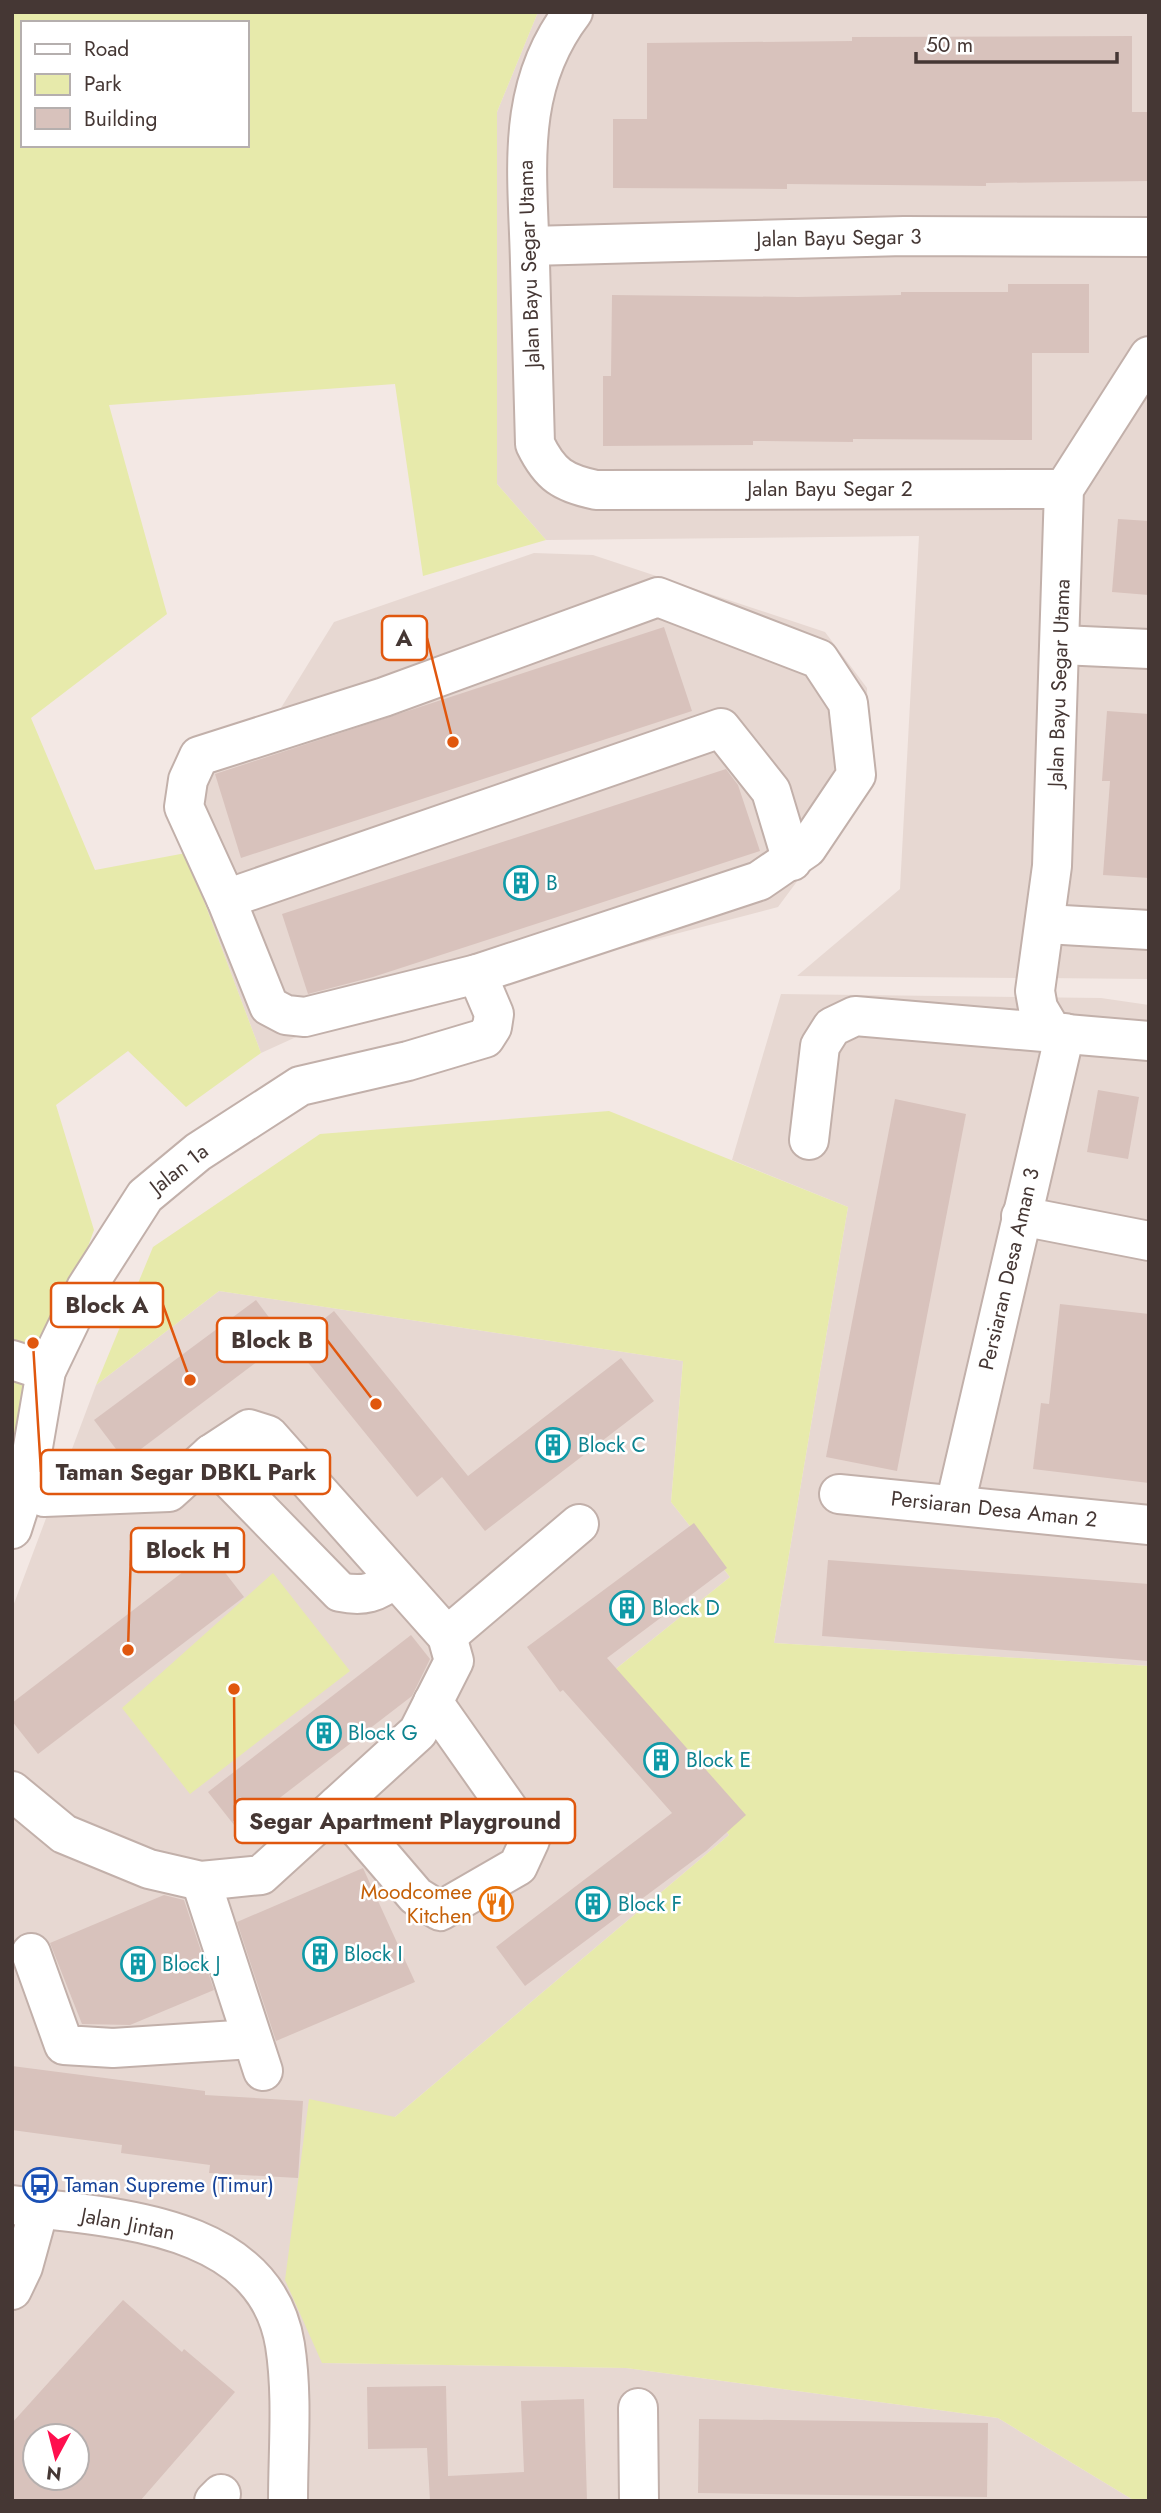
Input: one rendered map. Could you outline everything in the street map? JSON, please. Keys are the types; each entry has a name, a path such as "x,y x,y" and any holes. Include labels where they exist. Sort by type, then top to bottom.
{"street":[{"name":"Jalan Bayu Segar Utama","path":"573,12 559,31 540,68 525,152 535,444 547,469 574,485 596,490"},
{"name":"Jalan Bayu Segar 3","path":"530,246 904,236 1149,237"},
{"path":"1064,489 1149,356"},
{"name":"Jalan Bayu Segar Utama","path":"1058,1031 1038,1008 1035,991 1052,866 1064,489"},
{"name":"Jalan Bayu Segar 2","path":"596,490 1064,489"},
{"path":"658,597 819,659 848,703 856,775 807,848 792,860 760,881 477,974 305,1017 285,1015 269,1006 226,899 184,807 188,780 199,756 384,697 658,597"},
{"path":"1061,645 1149,649"},
{"path":"226,899 721,727 771,791 792,860"},
{"path":"1046,924 1149,930"},
{"name":"Jalan 1a","path":"12,1529 27,1482 29,1366 86,1288 145,1196 198,1152 300,1086 408,1061 485,1038 492,1027 494,1014 477,974"},
{"path":"809,1140 820,1046 832,1027 855,1016 1058,1031 1149,1041"},
{"name":"Persiaran Desa Aman 3","path":"955,1505 1021,1216 1058,1031"},
{"path":"1021,1216 1149,1241"},
{"path":"12,1791 64,1834 149,1870 201,1881 261,1875 418,1732 454,1661 447,1636 268,1435 248,1429 211,1454 169,1492 44,1497"},
{"path":"211,1454 215,1464 340,1592 359,1596 377,1592 395,1578"},
{"name":"Persiaran Desa Aman 2","path":"839,1494 1149,1525"},
{"path":"447,1636 579,1524"},
{"path":"338,1805 416,1896 440,1911 518,1866 530,1840 433,1702"},
{"path":"31,1953 64,2045 257,2055 201,1881"},
{"path":"12,2290 23,2267 25,2207"},
{"name":"Jalan Jintan","path":"25,2207 158,2225 207,2243 242,2267 271,2303 285,2343 289,2387 288,2501"},
{"path":"638,2408 639,2501"}],"shaded area":[{"path":"538,12 1149,12 1149,979 797,976 900,889 919,536 546,540 497,484 497,112"},
{"path":"534,553 593,555 825,632 867,688 870,783 778,907 316,1028 261,1053 186,853 188,743 276,716 334,622"},
{"path":"781,994 1101,998 1149,1005 1149,1666 774,1643 848,1207 732,1160"},
{"path":"219,1291 683,1361 671,1502 730,1577 607,1676 729,1835 395,2117 322,2363 626,2368 998,2418 1135,2501 12,2501 12,1609 96,1385"}],"green space":[{"path":"12,12 538,12 497,112 497,484 546,540 423,576 395,384 109,405 167,614 31,718 95,870 186,853 261,1053 186,1107 128,1051 56,1105 94,1230 12,1455"},
{"path":"609,1111 848,1207 774,1643 1149,1666 1149,2501 1135,2501 998,2418 626,2368 322,2363 285,2280 309,2099 395,2117 729,1835 607,1676 730,1577 671,1502 683,1361 219,1291 96,1385 153,1247 320,1134"},
{"path":"273,1573 350,1671 190,1794 122,1708"}],"building":[{"path":"1132,36 1132,112 1149,112 1149,181 986,183 986,186 787,184 787,189 613,188 613,119 647,119 647,43 852,41 852,37"},
{"path":"1008,284 1089,284 1089,353 1032,353 1032,440 853,439 853,442 753,441 753,445 603,446 603,376 611,376 612,295 901,295 901,292 1008,292"},
{"path":"1118,519 1149,521 1149,595 1112,592"},
{"path":"664,627 692,711 241,858 215,774"},
{"path":"1107,711 1149,714 1149,878 1103,875 1110,781 1102,781"},
{"name":"B","path":"726,769 738,785 760,851 373,977 308,994 282,914"},
{"path":"1098,1090 1139,1097 1128,1159 1087,1152"},
{"path":"895,1099 966,1114 897,1471 826,1457"},
{"path":"256,1300 286,1340 125,1461 94,1420"},
{"path":"1060,1304 1149,1314 1149,1483 1033,1469 1041,1403 1049,1404"},
{"path":"334,1311 468,1476 621,1358 654,1401 485,1531 442,1477 417,1497 293,1344"},
{"path":"694,1523 727,1568 607,1658 746,1815 706,1851 525,1986 496,1947 672,1813 563,1690 560,1692 527,1647"},
{"path":"209,1552 244,1597 38,1754 12,1721 12,1703"},
{"path":"828,1560 1149,1584 1149,1661 822,1636"},
{"name":"Block G","path":"411,1635 430,1659 412,1696 238,1830 208,1792"},
{"name":"Block I","path":"363,1868 415,1982 276,2041 237,1922"},
{"name":"Block J","path":"164,1895 184,1900 214,1990 130,2025 82,2024 50,1943"},
{"path":"12,2066 205,2091 205,2095 303,2101 298,2178 209,2173 210,2165 121,2153 122,2145 12,2130"},
{"path":"123,2300 182,2352 184,2349 235,2392 140,2501 12,2501 12,2423"},
{"path":"446,2386 448,2476 524,2472 521,2401 584,2399 587,2501 430,2501 427,2448 368,2449 367,2387"},
{"path":"699,2419 988,2423 987,2497 698,2493"}],"place":[{"name":"A","path":"453,742"},
{"name":"B","path":"521,883"},
{"name":"Taman Segar DBKL Park","path":"33,1343"},
{"name":"Block A","path":"190,1380"},
{"name":"Block B","path":"376,1404"},
{"name":"Block C","path":"553,1445"},
{"name":"Block D","path":"627,1608"},
{"name":"Block H","path":"128,1650"},
{"name":"Segar Apartment Playground","path":"234,1689"},
{"name":"Block G","path":"324,1733"},
{"name":"Block E","path":"661,1760"},
{"name":"Moodcomee Kitchen","path":"496,1904"},
{"name":"Block F","path":"593,1904"},
{"name":"Block I","path":"320,1954"},
{"name":"Block J","path":"138,1964"},
{"name":"Taman Supreme (Timur)","path":"40,2185"}]}
